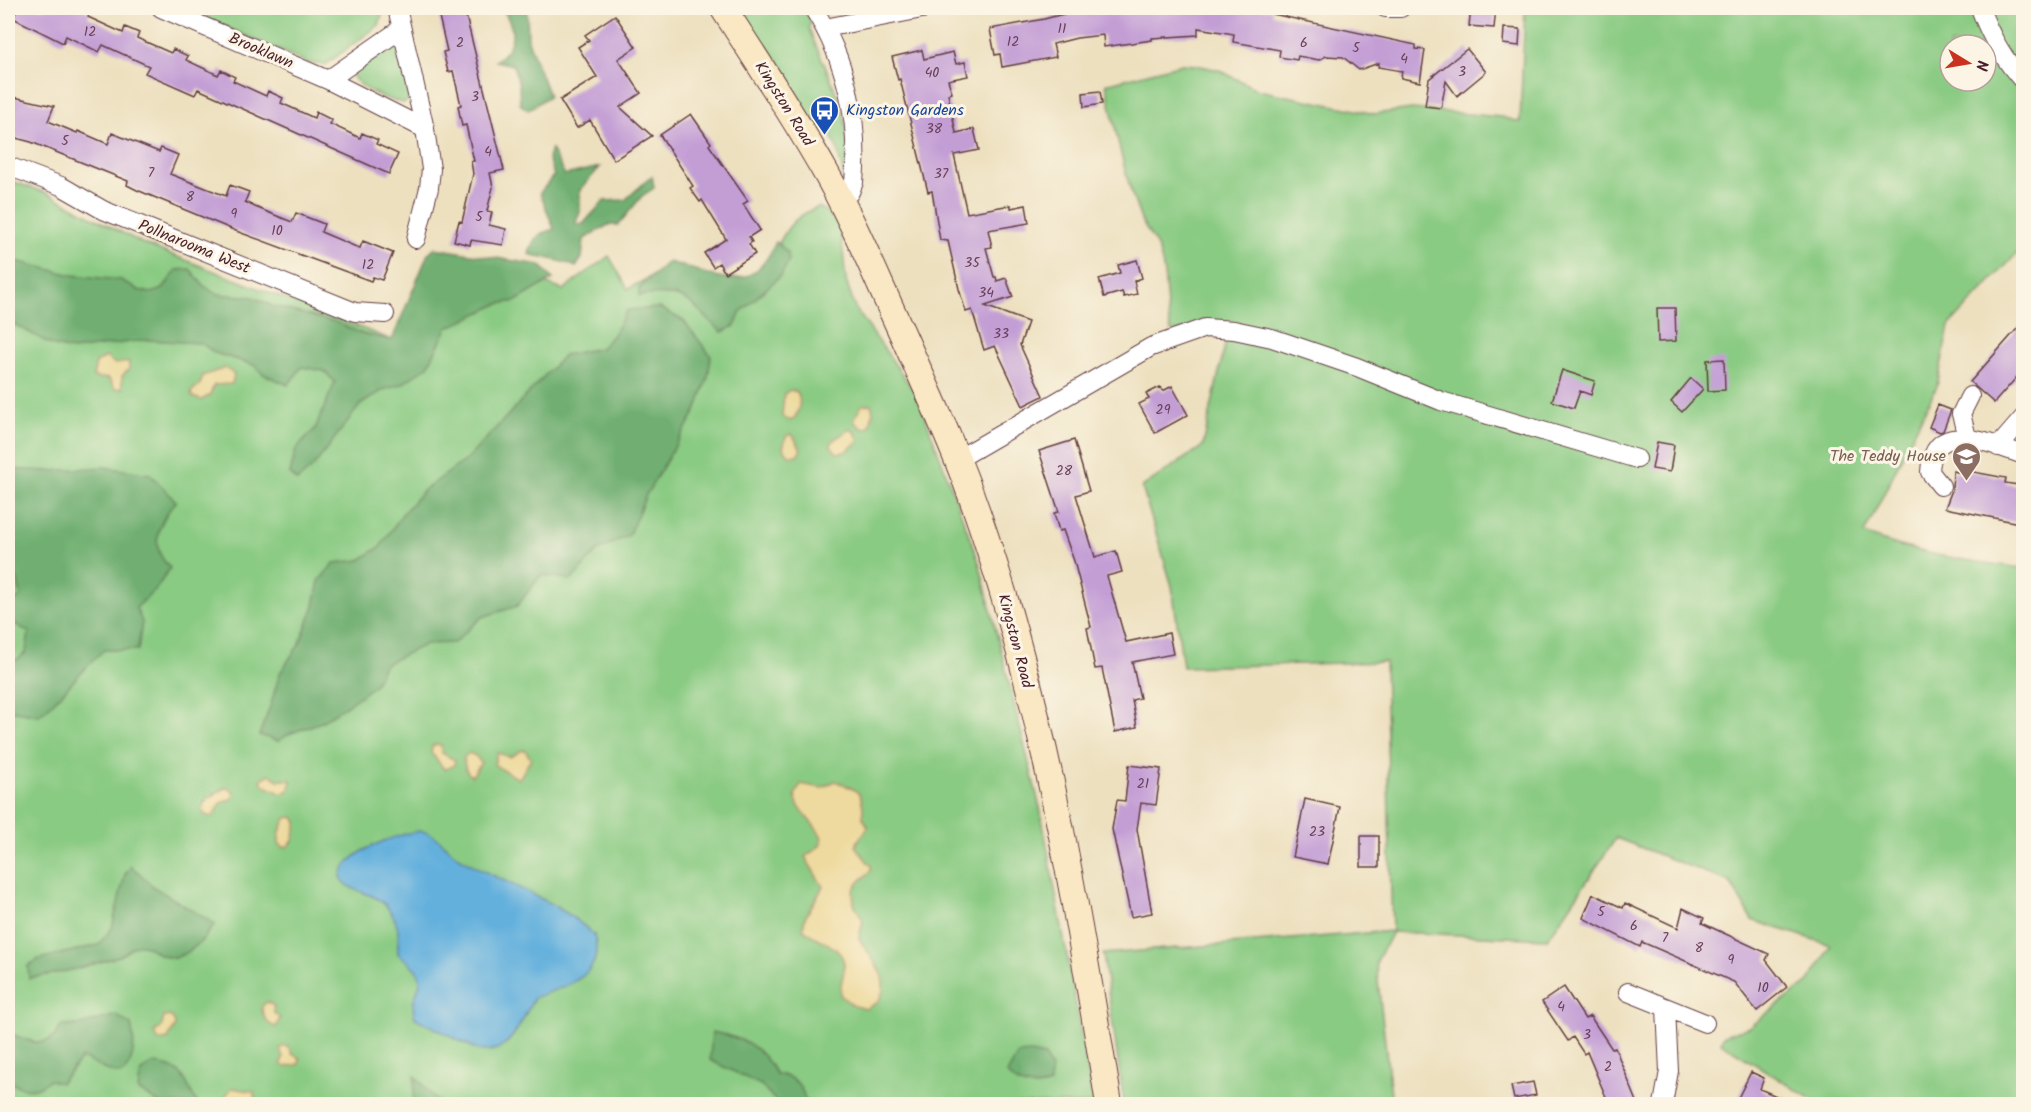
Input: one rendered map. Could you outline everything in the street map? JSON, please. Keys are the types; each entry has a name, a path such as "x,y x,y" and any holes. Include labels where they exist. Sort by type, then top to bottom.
{"main road":[{"name":"Kingston Road","path":"723,8 786,105 841,202 958,459 993,560 1028,692 1077,923 1108,1104"}],"street":[{"name":"Brooklawn","path":"161,8 328,80 425,129"},
{"path":"397,8 425,129 431,169 429,188 416,239"},
{"path":"813,8 825,28 854,112 854,182 850,192 841,202"},
{"path":"825,28 927,8"},
{"path":"1385,8 1401,8"},
{"path":"1980,8 1989,34 2007,64 2024,82"},
{"path":"328,80 401,29"},
{"name":"Pollnarooma West","path":"8,166 61,186 103,210 355,312 385,314"},
{"path":"958,459 1151,347 1205,328 1234,330 1272,338 1357,367 1441,401 1637,459"},
{"path":"1967,437 1961,414 1970,396"},
{"path":"1998,447 2024,417"},
{"path":"1941,486 1930,472 1935,451 1953,438 1967,437 2024,455"},
{"path":"1628,992 1705,1023"},
{"path":"1663,1104 1669,1071 1666,1008"}],"green space":[{"path":"183,8 384,8 379,25 325,65 308,63"},
{"path":"502,8 527,8 528,40 549,96 528,110 520,104 519,85 513,65 495,61 507,49 512,36 510,23"},
{"path":"740,8 803,8 811,21 809,28 835,90 846,125 848,160 844,178 837,148 827,127 817,131"},
{"path":"1525,8 2023,8 2023,247 1949,326 1937,386 1864,534 1922,552 2023,568 2023,1104 1819,1104 1721,1043 1724,1035 1749,1027 1809,982 1831,945 1752,920 1730,882 1616,838 1548,939 1392,932 1376,963 1392,1104 1124,1104 1103,954 1392,931 1385,662 1183,667 1172,586 1142,487 1203,446 1226,340 1205,332 1171,331 1161,259 1134,201 1120,151 1106,84 1182,64 1196,65 1219,70 1258,90 1375,114 1412,109 1501,117 1520,122"},
{"path":"396,43 399,46 409,96 408,101 404,103 367,90 352,75 355,69"},
{"path":"551,149 565,175 600,167 580,190 580,212 575,224 583,224 604,201 625,200 652,176 654,188 642,196 618,225 608,225 584,239 582,258 576,267 529,254 537,237 554,229 540,193 554,175 548,158"},
{"path":"8,180 47,193 144,244 392,340 536,280 563,290 609,256 628,289 671,265 732,285 765,272 785,233 798,218 819,207 833,216 841,232 846,281 855,308 917,395 979,562 1040,808 1094,1104 8,1104"},
{"path":"776,242 787,252 789,261 781,275 741,312 735,326 722,332 687,300 670,295 639,296 639,288 668,262 716,276 730,279 742,278 754,272 766,261"},
{"path":"434,248 540,265 553,279 516,301 498,304 447,328 428,366 402,384 383,390 360,405 313,467 297,481 290,474 296,449 315,429 335,382 324,371 302,367 288,385 263,374 254,365 215,353 201,343 145,340 73,350 54,346 8,321 8,259 72,275 121,280 138,290 151,293 163,289 176,270 190,269 203,285 216,294 253,297 272,306 335,322 363,334 392,340 428,254"},
{"path":"660,308 684,321 711,356 708,377 696,411 646,495 629,535 597,551 572,580 541,575 517,606 482,617 454,643 426,644 385,664 374,685 321,722 289,734 278,741 259,735 280,673 300,643 314,606 319,581 334,563 360,560 380,547 403,513 423,491 468,458 564,355 601,348 612,336 627,310"},
{"path":"104,467 150,474 176,501 161,525 157,542 163,559 170,568 156,589 136,608 142,622 138,650 104,650 39,715 10,710 8,707 8,658 17,660 26,652 29,632 8,620 8,606 21,596 17,578 8,574 8,469 50,471"},
{"path":"131,866 155,888 215,924 206,936 194,948 179,956 160,955 146,946 138,945 121,955 97,963 29,978 28,966 39,959 98,945 112,928 125,874"},
{"path":"116,1015 131,1025 133,1038 132,1057 122,1074 107,1070 82,1058 60,1083 49,1080 39,1087 29,1089 8,1081 8,1032 30,1041 44,1042 56,1034 61,1026 81,1025"},
{"path":"712,1032 750,1044 764,1056 776,1074 796,1081 805,1100 819,1104 786,1104 776,1101 761,1085 710,1060"},
{"path":"1030,1053 1045,1056 1051,1070 1050,1084 1038,1087 1027,1086 1016,1082 1007,1074 1018,1054"},
{"path":"154,1064 172,1068 178,1072 198,1104 161,1104 138,1090 143,1071"},
{"path":"415,1076 436,1100 444,1104 413,1104"}],"sand":[{"path":"106,357 115,364 129,362 129,369 122,376 122,388 115,389 109,379 93,377 96,363"},
{"path":"225,368 234,374 232,384 214,385 210,395 202,400 192,397 191,392 201,383 202,376"},
{"path":"790,390 799,395 799,404 796,416 790,421 782,416 784,394"},
{"path":"871,404 873,412 870,426 864,429 856,424 854,419 862,405"},
{"path":"850,429 855,432 859,441 845,452 837,453 831,446 832,441"},
{"path":"792,434 801,449 797,455 790,456 783,448 786,436"},
{"path":"441,745 442,753 455,760 454,765 445,770 431,753 432,746"},
{"path":"525,750 531,759 519,779 494,765 497,753 510,757"},
{"path":"469,753 476,756 481,763 472,776 466,771 464,762 464,757"},
{"path":"270,774 278,780 291,780 289,790 282,794 263,785 261,779"},
{"path":"835,781 850,787 859,794 863,803 863,818 868,826 856,847 871,866 871,871 857,884 853,892 854,904 863,920 859,938 878,968 883,984 878,1002 866,1009 854,1006 841,996 840,987 844,967 842,956 803,928 805,917 823,887 805,857 820,845 822,840 817,829 801,810 795,795 801,784 822,788"},
{"path":"226,787 234,792 233,798 221,803 213,817 205,815 202,808 207,799"},
{"path":"294,817 297,822 293,841 287,847 283,847 279,843 279,834 286,818"},
{"path":"267,1002 273,1005 274,1013 280,1018 276,1027 268,1022 263,1013 262,1006"},
{"path":"170,1016 175,1026 168,1039 159,1041 154,1032 161,1028 164,1017"},
{"path":"284,1046 289,1047 292,1054 300,1058 299,1064 285,1067 281,1064 283,1057 280,1049"},
{"path":"232,1088 254,1092 255,1102 249,1104 238,1099 227,1101 226,1095"}],"water":[{"path":"422,831 433,835 454,854 476,867 563,911 594,935 596,950 594,961 588,971 569,984 534,998 514,1035 499,1048 489,1051 478,1050 415,1018 414,999 420,979 411,964 398,954 398,929 391,912 384,903 346,884 341,877 344,868 352,859 374,845 400,835"}],"building":[{"path":"18,8 80,8 90,12 88,17 123,33 125,27 139,33 137,38 171,53 173,49 188,56 186,60 218,75 221,70 235,77 233,81 266,96 268,91 283,98 281,103 314,118 316,112 332,120 330,124 360,138 362,133 378,140 376,144 398,154 389,174 198,89 195,95 145,73 149,66 103,45 99,52 66,36 63,43 13,18"},
{"path":"437,8 464,8 504,170 490,173 493,187 487,211 492,212 489,225 506,229 503,245 471,240 470,245 454,241 459,221 462,222 473,174 471,161 474,161 466,125 462,126 458,106 461,105 453,71 448,72 443,52 447,51"},
{"path":"1087,8 1259,8 1273,10 1272,14 1416,45 1416,49 1425,50 1420,82 1401,78 1402,71 1378,67 1379,63 1359,70 1343,57 1326,56 1319,60 1298,56 1297,60 1279,57 1280,50 1233,42 1234,34 1198,28 1198,35 1152,38 1152,40 1104,47 1103,35 1077,38 1053,44 1056,57 1002,67 1000,54 995,55 990,29"},
{"path":"1471,8 1496,8 1494,28 1469,26"},
{"path":"615,15 636,47 618,59 641,93 620,107 652,136 614,160 590,120 577,128 560,100 597,77 578,47 589,40 585,35"},
{"path":"1504,28 1520,29 1519,46 1503,44"},
{"path":"1467,49 1486,72 1457,96 1446,81 1441,108 1425,106 1429,79"},
{"path":"922,50 924,59 953,52 956,64 965,62 968,76 948,80 952,93 948,94 956,133 974,129 979,150 954,155 967,213 1011,205 1011,208 1026,205 1029,223 988,230 992,247 986,248 994,277 997,281 1006,278 1013,297 985,306 1028,322 1020,345 1043,396 1023,406 995,346 984,350 972,310 966,312 948,241 940,240 932,191 928,192 900,79 898,80 892,57"},
{"path":"1100,91 1102,104 1084,107 1083,93"},
{"path":"14,97 54,106 48,121 108,144 112,133 159,152 161,148 178,155 170,174 226,196 230,185 249,192 245,202 255,207 292,222 296,213 324,224 321,232 354,246 360,248 363,241 393,253 382,280 373,277 371,281 236,231 137,190 127,185 128,181 31,142 8,136 8,102 12,104"},
{"path":"691,114 711,143 709,145 748,201 743,204 760,230 749,237 752,242 749,244 755,254 725,273 719,263 713,267 704,253 726,239 702,200 700,202 690,188 693,186 660,135"},
{"path":"1137,260 1142,278 1134,281 1137,294 1124,297 1122,292 1104,297 1099,279 1120,273 1118,265"},
{"path":"1657,308 1675,308 1676,341 1658,342"},
{"path":"2024,321 2024,369 1994,403 1970,382"},
{"path":"1724,359 1725,390 1708,391 1707,360"},
{"path":"1562,370 1595,381 1591,395 1580,391 1574,408 1552,401"},
{"path":"1691,378 1703,389 1682,412 1671,402"},
{"path":"1172,386 1188,415 1155,433 1139,404 1149,399 1146,394 1160,387 1163,391"},
{"path":"1938,405 1951,410 1943,431 1940,432 1929,427"},
{"path":"1074,440 1089,491 1076,495 1095,557 1116,551 1122,572 1107,576 1126,642 1169,633 1173,654 1132,662 1140,698 1132,700 1137,727 1115,732 1102,668 1095,669 1087,628 1091,627 1074,561 1063,530 1059,531 1054,513 1059,512 1039,451"},
{"path":"1657,442 1674,445 1670,472 1652,469"},
{"path":"1963,470 2006,478 2005,483 2024,486 2024,524 1945,508 1952,490 1953,471 1962,473"},
{"path":"1129,765 1161,769 1156,805 1141,803 1137,829 1152,913 1131,917 1112,829 1117,800 1125,801"},
{"path":"1305,799 1340,807 1328,864 1293,857"},
{"path":"1361,836 1379,836 1379,867 1361,867"},
{"path":"1593,894 1623,908 1625,903 1678,928 1683,908 1704,918 1702,923 1769,954 1766,960 1787,987 1757,1011 1734,982 1642,942 1640,947 1583,918"},
{"path":"1564,987 1585,1019 1590,1016 1612,1049 1615,1048 1638,1104 1609,1104 1587,1052 1584,1054 1573,1037 1568,1041 1542,1002"},
{"path":"1751,1072 1764,1078 1760,1089 1795,1104 1735,1104"},
{"path":"1533,1082 1536,1095 1514,1099 1511,1086"}],"place":[{"name":"Kingston Gardens","path":"825,136"},
{"name":"The Teddy House","path":"1967,482"}]}
